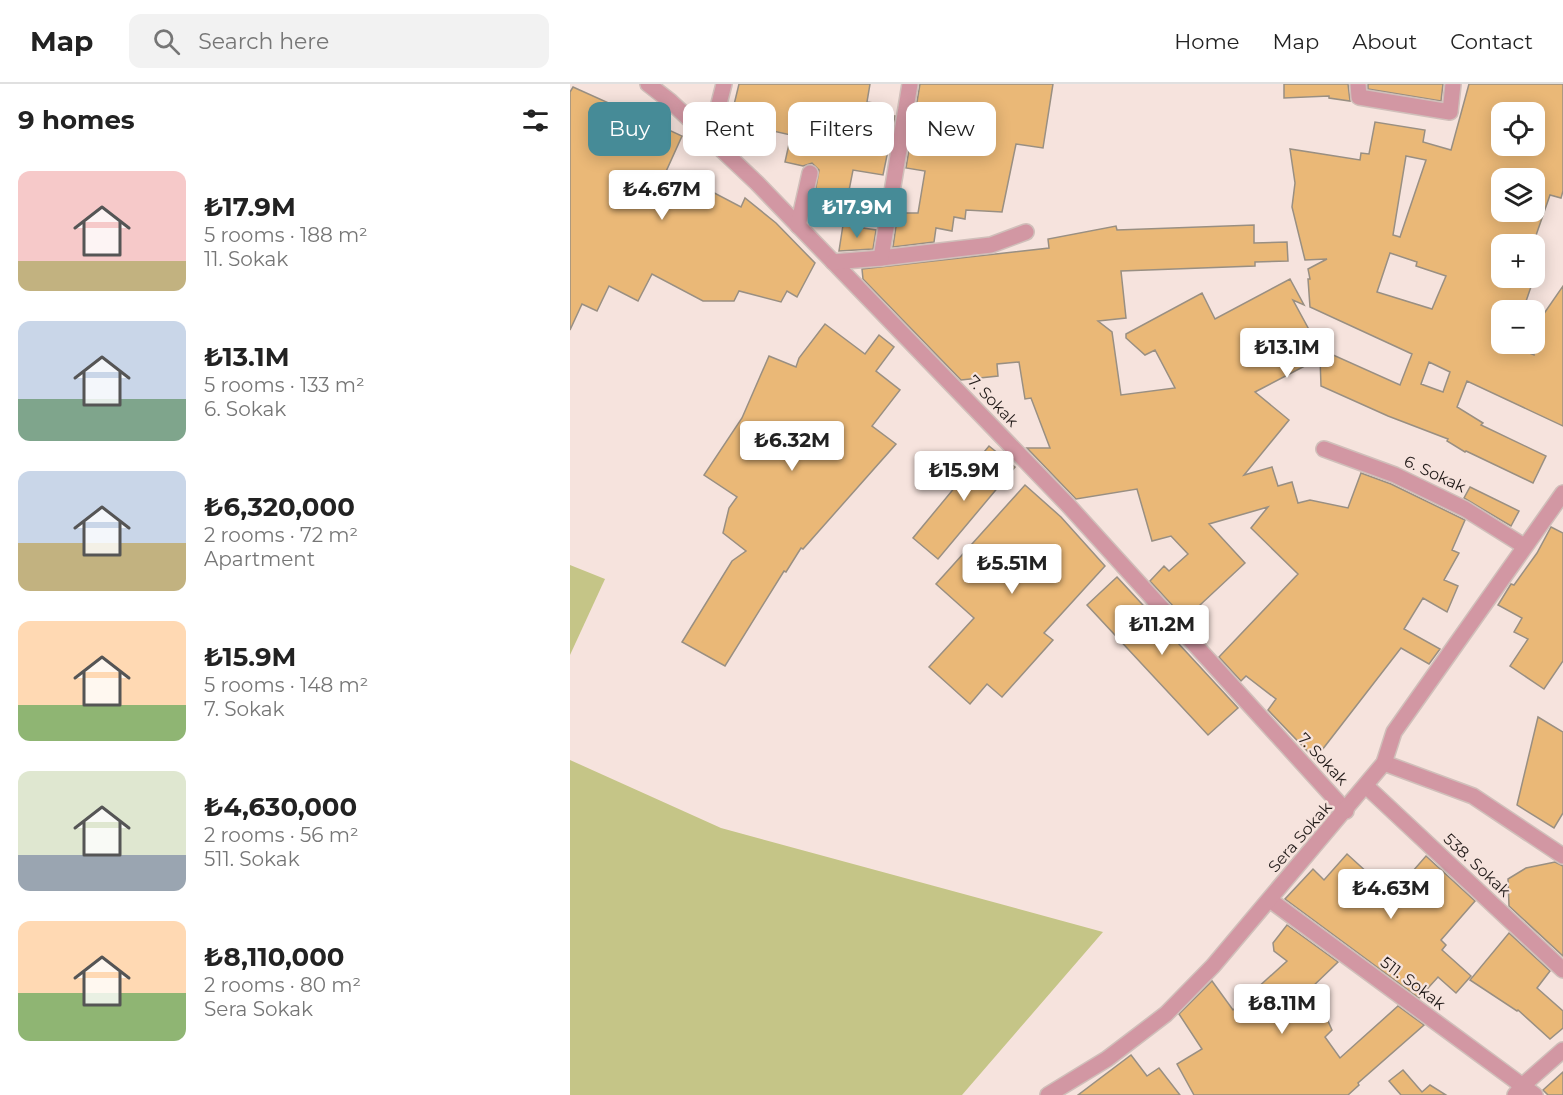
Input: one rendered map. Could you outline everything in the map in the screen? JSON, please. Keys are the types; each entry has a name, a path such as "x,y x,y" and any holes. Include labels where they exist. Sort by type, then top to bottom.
{"street":[{"name":"7. Sokak","path":"648,84 683,113"},
{"path":"719,102 724,84"},
{"path":"881,258 910,84"},
{"path":"1358,84 1359,97 1450,112 1454,84"},
{"name":"7. Sokak","path":"727,156 1068,505 1346,811"},
{"path":"798,226 810,173"},
{"path":"833,262 991,245 1026,232"},
{"name":"6. Sokak","path":"1324,449 1395,475 1455,504 1524,546"},
{"name":"Sera Sokak","path":"1048,1095 1107,1059 1166,1014 1213,966 1270,900 1384,764 1394,732 1563,493"},
{"path":"1384,764 1473,796 1563,856"},
{"name":"538. Sokak","path":"1366,786 1563,970"},
{"name":"511. Sokak","path":"1270,900 1524,1092"},
{"path":"1524,1092 1563,1050"}],"green space":[{"path":"570,565 605,579 570,655"},
{"path":"570,760 721,828 1103,932 962,1095 570,1095"}],"building":[{"path":"739,84 870,84 867,102 788,102 788,134 776,132 776,102 735,102"},
{"path":"920,84 1053,84 1043,148 1016,144 1002,212 966,210 965,219 954,217 952,231 936,228 934,242 893,247 898,213 918,213 925,171 906,168 908,156 996,156 996,102 917,102"},
{"path":"1284,84 1348,84 1350,101 1329,98 1329,96 1284,98"},
{"path":"1368,84 1443,84 1441,101 1368,89"},
{"path":"1469,84 1563,84 1563,191 1561,198 1550,195 1545,209 1545,168 1491,168 1491,222 1541,222 1536,234 1491,234 1491,288 1531,288 1526,300 1491,300 1491,354 1545,354 1545,312 1563,286 1563,426 1467,381 1457,407 1483,423 1481,425 1546,456 1533,483 1465,452 1447,441 1448,439 1388,416 1321,386 1320,358 1255,392 1289,420 1244,475 1272,467 1278,486 1292,482 1298,503 1310,500 1348,508 1361,473 1391,484 1465,520 1452,550 1459,553 1444,580 1458,586 1447,612 1423,598 1404,629 1440,649 1429,664 1401,648 1315,759 1268,710 1276,699 1246,676 1241,681 1219,657 1298,574 1251,528 1268,507 1209,524 1245,563 1185,619 1150,581 1164,566 1169,571 1188,554 1171,536 1152,541 1137,489 1076,499 1027,448 1050,448 1031,398 1025,399 1019,362 997,364 998,376 961,380 863,279 862,269 1049,248 1048,239 1116,226 1117,230 1254,225 1254,243 1287,242 1288,261 1255,262 1255,266 1121,271 1126,318 1098,321 1112,332 1121,395 1175,388 1155,350 1145,355 1126,338 1126,334 1202,293 1215,319 1290,279 1304,305 1293,300 1313,337 1304,342 1400,385 1412,354 1310,307 1308,269 1327,259 1305,260 1292,207 1295,183 1290,149 1360,160 1361,153 1369,154 1375,122 1425,130 1423,142 1451,150","holes":["1406,156 1426,160 1400,237 1393,235","1390,253 1417,262 1416,266 1446,276 1432,309 1377,292","1429,362 1450,372 1443,392 1421,384"]},
{"path":"573,87 606,102 588,102 588,156 671,156 671,131 682,136 664,176 699,194 703,187 741,207 745,198 776,223 815,263 797,297 787,291 781,302 739,291 734,301 703,301 652,274 638,301 609,286 597,311 582,304 570,330 570,92"},
{"path":"788,148 788,156 887,156 883,175 853,170 844,216 812,210 819,170 812,163 803,166 785,162"},
{"path":"843,225 876,230 873,249 839,251"},
{"path":"825,324 865,354 879,335 894,347 876,371 900,390 872,426 896,444 803,549 801,548 786,572 784,571 725,666 682,642 732,561 746,551 723,533 729,508 737,497 704,475 742,418 769,356 796,367 799,358"},
{"path":"989,446 1015,467 938,559 913,538"},
{"path":"1025,485 1061,517 1105,566 1044,633 1053,640 1002,697 987,684 970,704 929,667 974,618 936,584"},
{"path":"1470,487 1519,511 1511,526 1464,498"},
{"path":"1551,527 1563,533 1563,661 1544,689 1510,666 1528,639 1514,632 1522,618 1498,605 1511,584 1514,585 1537,553"},
{"path":"1117,577 1238,708 1208,735 1087,605"},
{"path":"1538,717 1563,732 1563,813 1554,828 1517,805"},
{"path":"1347,854 1392,895 1426,856 1475,901 1441,940 1446,945 1442,950 1471,976 1456,993 1438,977 1419,998 1285,899 1313,869 1324,880"},
{"path":"1555,862 1563,866 1563,956 1509,906 1508,879 1526,868"},
{"path":"1287,925 1338,962 1310,989 1319,1001 1332,1030 1325,1037 1340,1058 1398,1006 1424,1025 1358,1083 1359,1085 1348,1095 1194,1095 1177,1064 1202,1049 1179,1014 1212,981 1233,1010 1287,961 1274,951 1273,943"},
{"path":"1509,933 1550,971 1537,988 1563,1011 1563,1028 1550,1039 1518,1010 1470,980"},
{"path":"1131,1055 1147,1076 1159,1068 1180,1095 1078,1095"},
{"path":"1403,1070 1422,1092 1430,1085 1446,1095 1401,1095 1389,1081"},
{"path":"1563,1072 1563,1095 1548,1095 1543,1090"}]}
